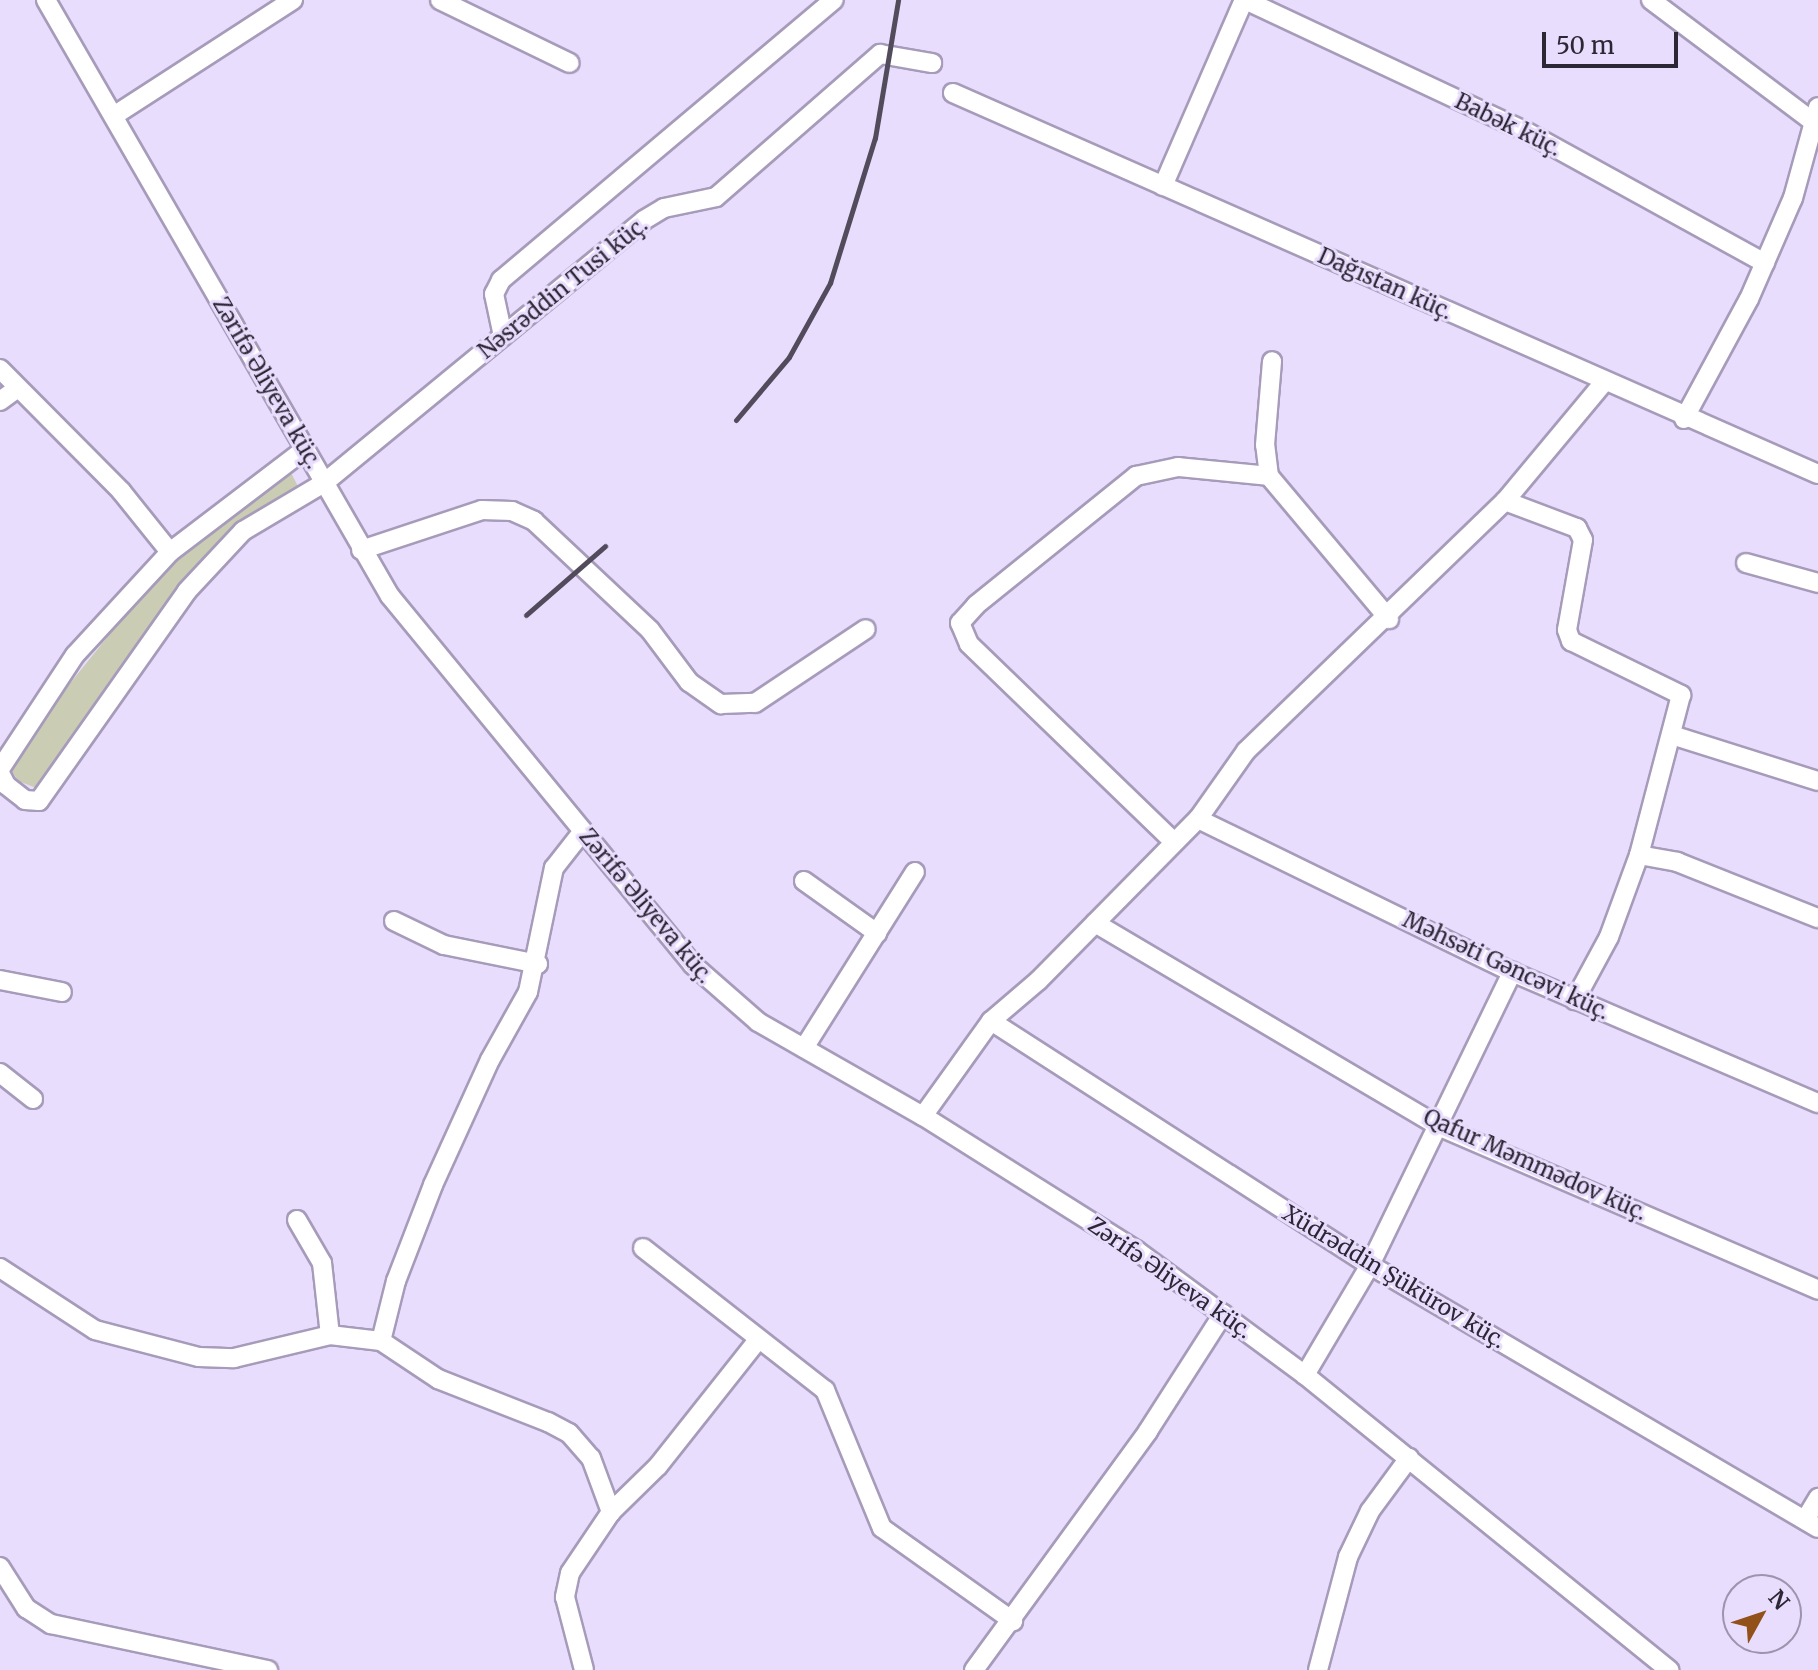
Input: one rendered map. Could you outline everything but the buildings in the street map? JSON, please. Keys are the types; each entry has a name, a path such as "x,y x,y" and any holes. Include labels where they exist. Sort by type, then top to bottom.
{"street":[{"name":"Zərifə Əliyeva küç.","path":"46,0 115,115 361,550 421,639 693,965 758,1022 923,1116 1136,1250 1305,1375 1669,1670"},
{"path":"115,115 293,0"},
{"path":"440,0 570,63"},
{"path":"503,336 494,294 501,280 834,0"},
{"path":"1163,186 1244,0"},
{"name":"Babək küç.","path":"1244,0 1523,130 1765,263"},
{"path":"1651,0 1816,129 1765,263 1684,419"},
{"name":"Nəsrəddin Tusi küç.","path":"0,771 6,785 25,800 39,801 187,591 243,531 324,483 644,220 664,208 691,205 725,190 880,54 932,63"},
{"name":"Dağıstan küç.","path":"953,93 1605,381 1684,419 1818,474"},
{"path":"1272,361 1265,445 1269,476 1389,619"},
{"path":"0,369 121,491 170,552"},
{"path":"923,1116 991,1021 1095,923 1198,819 1246,751 1389,619 1505,501 1605,381"},
{"path":"0,401 18,388"},
{"path":"0,771 75,655 170,552 305,449"},
{"path":"1174,842 969,644 960,623 1136,476 1178,467 1269,476"},
{"path":"1505,501 1577,528 1583,540 1567,630 1571,641 1677,689 1681,704 1639,855 1609,937 1575,1000"},
{"path":"361,550 482,510 512,511 534,521 650,630 689,682 721,704 755,703 866,629"},
{"path":"1746,563 1818,583"},
{"path":"1672,735 1818,781"},
{"name":"Məhsəti Gəncəvi küç.","path":"1198,819 1512,972 1818,1103"},
{"path":"381,1341 396,1281 433,1185 538,964 554,868 583,831"},
{"path":"1639,855 1677,862 1818,918"},
{"path":"804,1048 915,872"},
{"path":"804,881 877,933"},
{"path":"394,921 444,945 538,964"},
{"name":"Qafur Məmmədov küç.","path":"1095,923 1438,1126 1818,1290"},
{"path":"1305,1375 1370,1265 1512,972"},
{"path":"0,980 62,992"},
{"name":"Xüdrəddin Şükürov küç.","path":"991,1021 1370,1265 1811,1524"},
{"path":"0,1073 33,1099"},
{"path":"297,1220 322,1263 330,1335"},
{"path":"643,1248 825,1390 882,1528 1013,1621"},
{"path":"0,1268 95,1330 199,1357 234,1358 330,1335 381,1341 438,1379 569,1433 591,1458 611,1512"},
{"path":"974,1670 1013,1621 1148,1431 1223,1314"},
{"path":"577,1667 565,1597 570,1573 611,1512 658,1466 758,1340"},
{"path":"1318,1670 1348,1557 1370,1511 1409,1458"},
{"path":"1811,1524 1818,1498"},
{"path":"0,1567 26,1608 51,1624 268,1670"}],"green space":[{"path":"289,469 301,492 198,567 149,627 50,781 39,789 18,781 9,766 13,754 155,578 195,540"}],"railway":[{"path":"736,420 789,357 830,283 875,138 898,0"},
{"path":"526,615 605,546"}]}
